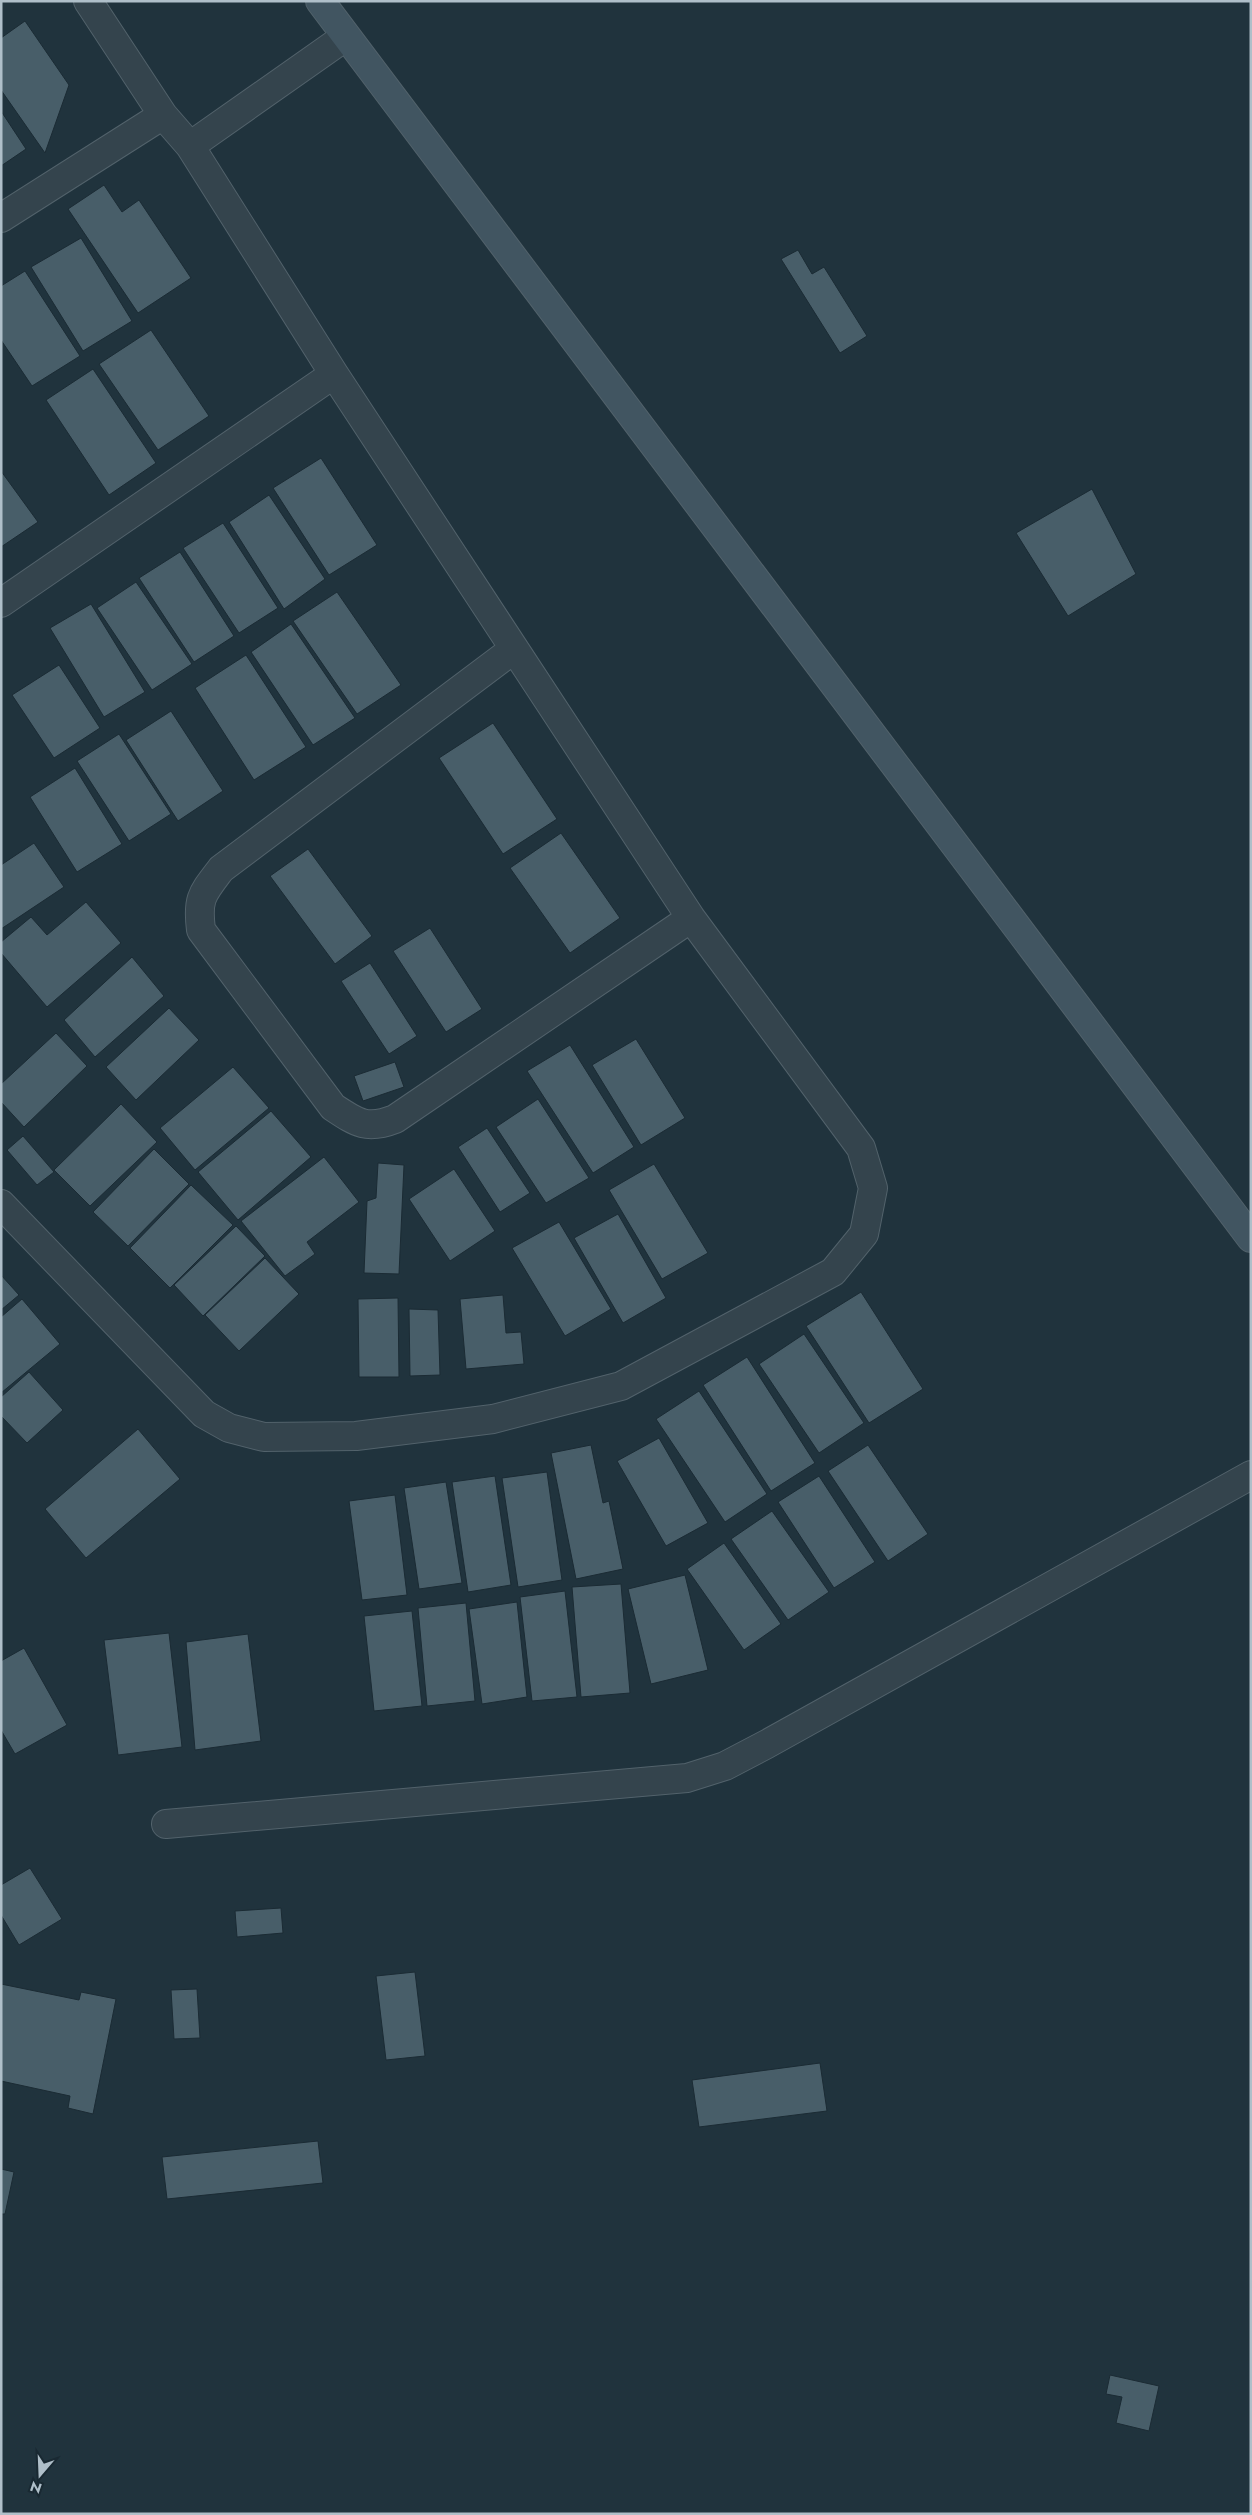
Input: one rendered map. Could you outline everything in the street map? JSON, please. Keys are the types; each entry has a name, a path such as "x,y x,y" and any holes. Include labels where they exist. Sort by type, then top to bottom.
{"main road":[{"path":"320,1 345,37 1251,1238"}],"street":[{"path":"1,1204 204,1414 229,1428 264,1437 356,1436 493,1419 621,1386 833,1272 864,1234 873,1188 860,1148 691,918 334,374 190,146 164,115 88,1"},
{"path":"190,146 345,37"},
{"path":"1,218 164,115"},
{"path":"1,603 334,374"},
{"path":"514,650 222,870 209,886 198,906 201,930 333,1107 357,1123 379,1126 395,1119 691,918"},
{"path":"166,1824 687,1778 725,1766 1251,1475"}],"building":[{"path":"25,21 69,85 45,153 1,90 1,38"},
{"path":"1,111 26,149 1,166"},
{"path":"104,185 122,212 139,200 191,278 138,313 68,209"},
{"path":"81,238 132,321 83,351 31,267"},
{"path":"798,250 812,274 824,267 867,336 840,353 781,259"},
{"path":"25,271 80,356 32,386 1,340 1,286"},
{"path":"151,330 209,416 158,450 99,364"},
{"path":"93,369 156,463 109,495 46,400"},
{"path":"321,458 377,545 329,575 273,488"},
{"path":"1,471 38,522 1,547"},
{"path":"1092,489 1136,574 1068,616 1016,533"},
{"path":"269,495 325,579 284,609 229,522"},
{"path":"223,523 278,608 239,633 183,548"},
{"path":"180,552 234,636 194,662 139,578"},
{"path":"136,582 192,664 152,690 97,608"},
{"path":"337,592 401,685 357,714 293,621"},
{"path":"91,604 145,692 104,717 50,628"},
{"path":"291,624 355,718 313,745 251,652"},
{"path":"246,655 306,747 254,780 195,688"},
{"path":"59,665 100,728 54,758 12,695"},
{"path":"171,711 223,791 178,821 126,740"},
{"path":"493,723 557,819 503,854 439,758"},
{"path":"119,734 171,814 129,841 77,761"},
{"path":"75,768 122,844 77,872 30,797"},
{"path":"561,833 620,918 570,953 510,868"},
{"path":"34,843 64,887 1,929 1,865"},
{"path":"308,849 372,936 335,964 270,876"},
{"path":"86,902 121,943 47,1007 1,953 1,942 31,917 47,935"},
{"path":"430,928 482,1009 446,1032 393,951"},
{"path":"132,957 164,996 95,1057 64,1020"},
{"path":"370,963 417,1036 389,1054 341,981"},
{"path":"169,1008 199,1040 136,1100 106,1067"},
{"path":"56,1033 87,1066 24,1127 1,1102 1,1084"},
{"path":"636,1039 685,1118 641,1145 592,1065"},
{"path":"570,1045 634,1147 593,1173 527,1071"},
{"path":"395,1062 404,1087 363,1101 354,1076"},
{"path":"233,1067 269,1108 195,1170 160,1128"},
{"path":"538,1099 589,1178 546,1203 496,1127"},
{"path":"121,1104 157,1142 90,1206 54,1170"},
{"path":"271,1111 311,1157 238,1220 198,1172"},
{"path":"487,1128 530,1193 500,1212 458,1147"},
{"path":"23,1136 54,1172 37,1185 7,1150"},
{"path":"154,1149 189,1184 128,1246 93,1212"},
{"path":"324,1157 359,1202 307,1242 315,1254 285,1276 241,1221"},
{"path":"378,1163 404,1165 399,1274 364,1273 367,1201 376,1198"},
{"path":"654,1164 708,1253 662,1279 609,1190"},
{"path":"454,1169 495,1231 450,1261 409,1199"},
{"path":"191,1185 233,1225 170,1288 130,1248"},
{"path":"618,1214 666,1298 623,1323 574,1238"},
{"path":"559,1222 611,1309 565,1336 512,1248"},
{"path":"236,1226 265,1256 203,1316 174,1285"},
{"path":"265,1258 299,1294 239,1351 205,1315"},
{"path":"1,1275 19,1295 1,1310"},
{"path":"861,1292 923,1389 869,1423 806,1326"},
{"path":"503,1295 506,1333 521,1332 524,1364 466,1369 460,1299"},
{"path":"398,1298 399,1377 359,1377 358,1299"},
{"path":"22,1299 60,1344 1,1393 1,1317"},
{"path":"409,1309 438,1310 440,1375 410,1376"},
{"path":"804,1334 864,1423 819,1453 759,1364"},
{"path":"747,1357 815,1463 771,1491 703,1385"},
{"path":"29,1372 63,1410 27,1443 1,1416 1,1397"},
{"path":"699,1391 767,1494 725,1522 656,1419"},
{"path":"138,1429 180,1479 86,1558 45,1509"},
{"path":"659,1438 708,1523 666,1546 617,1461"},
{"path":"591,1445 603,1503 609,1501 623,1569 576,1579 551,1453"},
{"path":"868,1445 928,1534 888,1561 828,1471"},
{"path":"547,1472 562,1580 518,1587 502,1478"},
{"path":"495,1476 511,1585 468,1592 452,1482"},
{"path":"819,1476 875,1562 834,1588 778,1502"},
{"path":"446,1482 462,1583 419,1589 404,1488"},
{"path":"395,1495 407,1595 362,1600 349,1501"},
{"path":"772,1511 829,1592 788,1620 731,1539"},
{"path":"724,1543 781,1624 744,1650 687,1569"},
{"path":"685,1575 708,1670 651,1684 628,1589"},
{"path":"621,1584 630,1693 581,1697 572,1587"},
{"path":"565,1591 577,1697 532,1701 520,1597"},
{"path":"517,1602 527,1697 482,1704 469,1609"},
{"path":"466,1603 475,1701 427,1706 418,1608"},
{"path":"412,1611 422,1706 374,1711 364,1616"},
{"path":"169,1633 182,1747 118,1755 104,1640"},
{"path":"248,1634 261,1741 195,1750 186,1642"},
{"path":"24,1648 67,1725 15,1754 1,1730 1,1661"},
{"path":"30,1868 62,1919 19,1945 1,1915 1,1885"},
{"path":"281,1908 283,1933 237,1937 235,1911"},
{"path":"415,1972 425,2056 386,2060 376,1976"},
{"path":"1,1984 79,2000 81,1992 116,1999 93,2114 68,2108 70,2096 1,2081"},
{"path":"197,1989 200,2038 174,2039 171,1990"},
{"path":"820,2063 827,2111 699,2127 692,2080"},
{"path":"318,2141 323,2183 167,2199 162,2157"},
{"path":"1,2169 14,2172 5,2214 1,2214"},
{"path":"1110,2375 1159,2386 1149,2431 1116,2423 1122,2397 1106,2394"}]}
